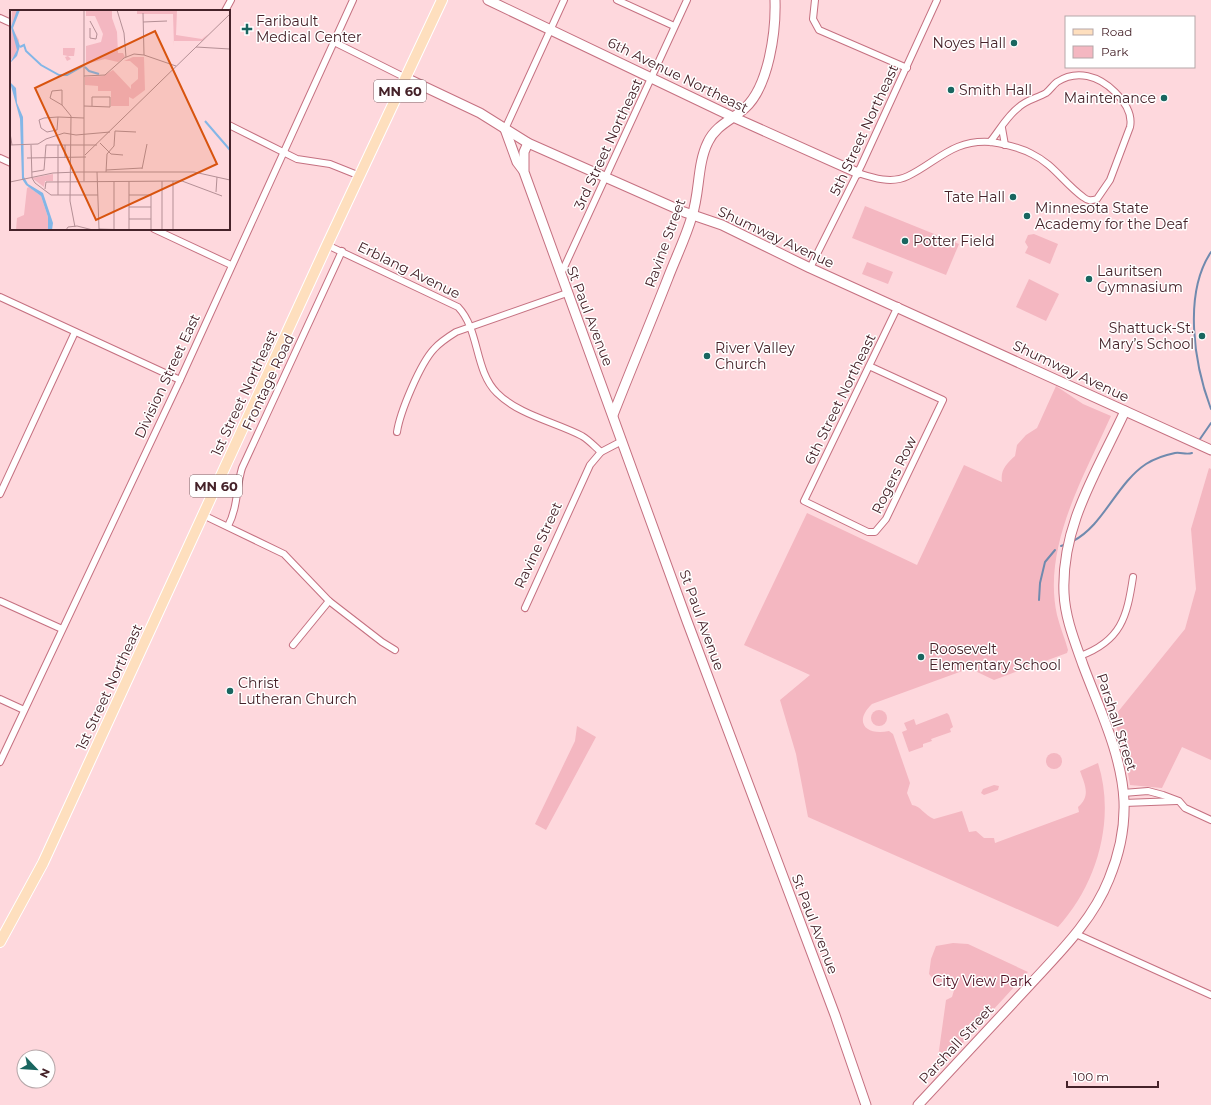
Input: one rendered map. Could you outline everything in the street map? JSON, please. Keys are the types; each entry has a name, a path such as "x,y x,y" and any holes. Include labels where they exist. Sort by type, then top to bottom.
{"main road":[{"name":"1st Street Northeast","path":"0,942 22,905 53,841 327,245 442,0"}],"street":[{"path":"225,10 230,0"},
{"name":"Division Street East","path":"0,762 180,380 231,265 353,0"},
{"name":"6th Avenue Northeast","path":"488,0 733,117 858,173"},
{"path":"524,172 518,162 506,129 564,0"},
{"path":"617,0 674,26"},
{"name":"3rd Street Northeast","path":"560,275 687,0"},
{"name":"Ravine Street","path":"613,415 692,215 704,153 708,141 718,127 750,104 760,84 767,64 776,24 775,0"},
{"path":"816,0 813,19 819,30 907,68"},
{"name":"5th Street Northeast","path":"810,268 858,173 937,0"},
{"path":"0,18 10,23"},
{"name":"Shumway Avenue","path":"334,42 496,121 528,143 605,179 692,215 722,225 810,268 898,306 1211,450"},
{"path":"858,173 871,178 888,180 908,176 938,156 956,147 990,142 1031,153 1053,167 1083,197 1090,201 1097,199 1110,180 1130,126 1131,117 1121,98 1113,90 1101,81 1087,74 1079,75 1064,79 1047,92 1019,106 1009,116 1002,128 990,142"},
{"path":"230,126 297,159 330,164 360,176"},
{"path":"1002,128 1005,145"},
{"name":"St Paul Avenue","path":"528,143 524,152 524,172 560,275 613,415 692,635 835,1015 866,1105"},
{"path":"0,158 10,163"},
{"path":"156,230 231,265"},
{"name":"Erblang Avenue","path":"327,245 453,304 466,316 484,369 496,392 505,401 584,437 600,452"},
{"name":"Frontage Road","path":"228,526 236,505 238,480 242,468 342,251"},
{"path":"397,432 399,420 426,360 434,349 444,340 470,328 567,293"},
{"path":"0,297 180,380"},
{"name":"6th Street Northeast","path":"875,532 868,532 804,502 898,306"},
{"path":"0,494 75,332"},
{"name":"Rogers Row","path":"869,366 943,400 886,519 875,532"},
{"name":"Parshall Street","path":"918,1105 1076,934 1099,900 1116,861 1121,836 1124,793 1112,744 1071,633 1065,607 1064,574 1066,553 1076,515 1125,411"},
{"name":"Ravine Street","path":"525,608 590,466 600,452 622,441"},
{"path":"203,515 284,554 329,601 382,642 395,650"},
{"path":"1080,656 1101,646 1118,630 1128,606 1133,577"},
{"path":"0,600 62,629"},
{"path":"293,645 329,601"},
{"path":"0,699 24,710"},
{"path":"1124,793 1148,792 1163,795 1179,801 1185,808 1211,820"},
{"path":"1124,803 1179,801"},
{"path":"1076,934 1211,995"}],"green space":[{"name":"Potter Field","path":"865,206 959,244 946,275 852,238"},
{"path":"1034,234 1058,244 1050,264 1025,253 1028,247 1025,242 1028,235"},
{"path":"867,262 893,272 888,284 862,274"},
{"path":"1029,279 1059,294 1046,321 1016,307"},
{"name":"Roosevelt Elementary School","path":"1056,386 1083,404 1111,416 1068,512 1060,538 1055,564 1054,589 1057,615 1068,650 1067,653 994,680 975,671 965,670 872,704 863,717 863,722 865,726 874,731 889,731 893,734 910,783 907,793 912,805 918,807 934,819 962,811 969,832 976,831 984,838 994,838 995,843 1079,812 1078,807 1082,803 1086,794 1080,771 1098,763 1103,784 1105,806 1104,828 1099,850 1093,871 1083,892 1072,910 1058,927 808,817 796,754 780,700 810,675 744,645 807,513 917,565 964,465 1002,482 1003,470 1015,456 1017,445 1026,435 1037,428"},
{"path":"1209,468 1211,469 1211,760 1182,747 1162,788 1130,785 1123,746 1113,718 1185,629 1196,589 1191,529"},
{"path":"879,710 885,712 887,718 885,724 879,726 873,724 871,718 873,712"},
{"path":"947,713 953,727 950,729 951,732 931,739 932,741 923,744 923,747 909,752 902,732 907,730 904,723 914,719 916,725"},
{"path":"577,726 596,737 546,830 535,824 575,741"},
{"path":"1051,753 1057,753 1062,758 1060,767 1057,769 1051,769 1046,764 1046,758"},
{"path":"994,785 999,786 998,790 984,795 981,793 983,789"},
{"name":"City View Park","path":"953,943 968,944 1028,972 936,1072 946,1000 952,997 955,987 934,980 929,974 931,959 936,946"}],"waterway":[{"path":"1211,252 1202,269 1194,308 1196,351 1205,391 1211,409"},
{"path":"1200,439 1211,423"},
{"path":"1073,541 1084,534 1093,525 1127,482 1146,464 1171,454 1192,453"},
{"path":"1039,600 1040,583 1045,562 1055,550"}],"place":[{"name":"Faribault Medical Center","path":"247,29"},
{"name":"Noyes Hall","path":"1014,43"},
{"name":"Smith Hall","path":"951,90"},
{"name":"Maintenance","path":"1164,98"},
{"name":"Tate Hall","path":"1013,197"},
{"name":"Minnesota State Academy for the Deaf","path":"1027,216"},
{"name":"Potter Field","path":"905,241"},
{"name":"Lauritsen Gymnasium","path":"1089,279"},
{"name":"Shattuck-St. Mary’s School","path":"1202,336"},
{"name":"River Valley Church","path":"707,356"},
{"name":"Roosevelt Elementary School","path":"921,657"},
{"name":"Christ Lutheran Church","path":"230,691"}]}
